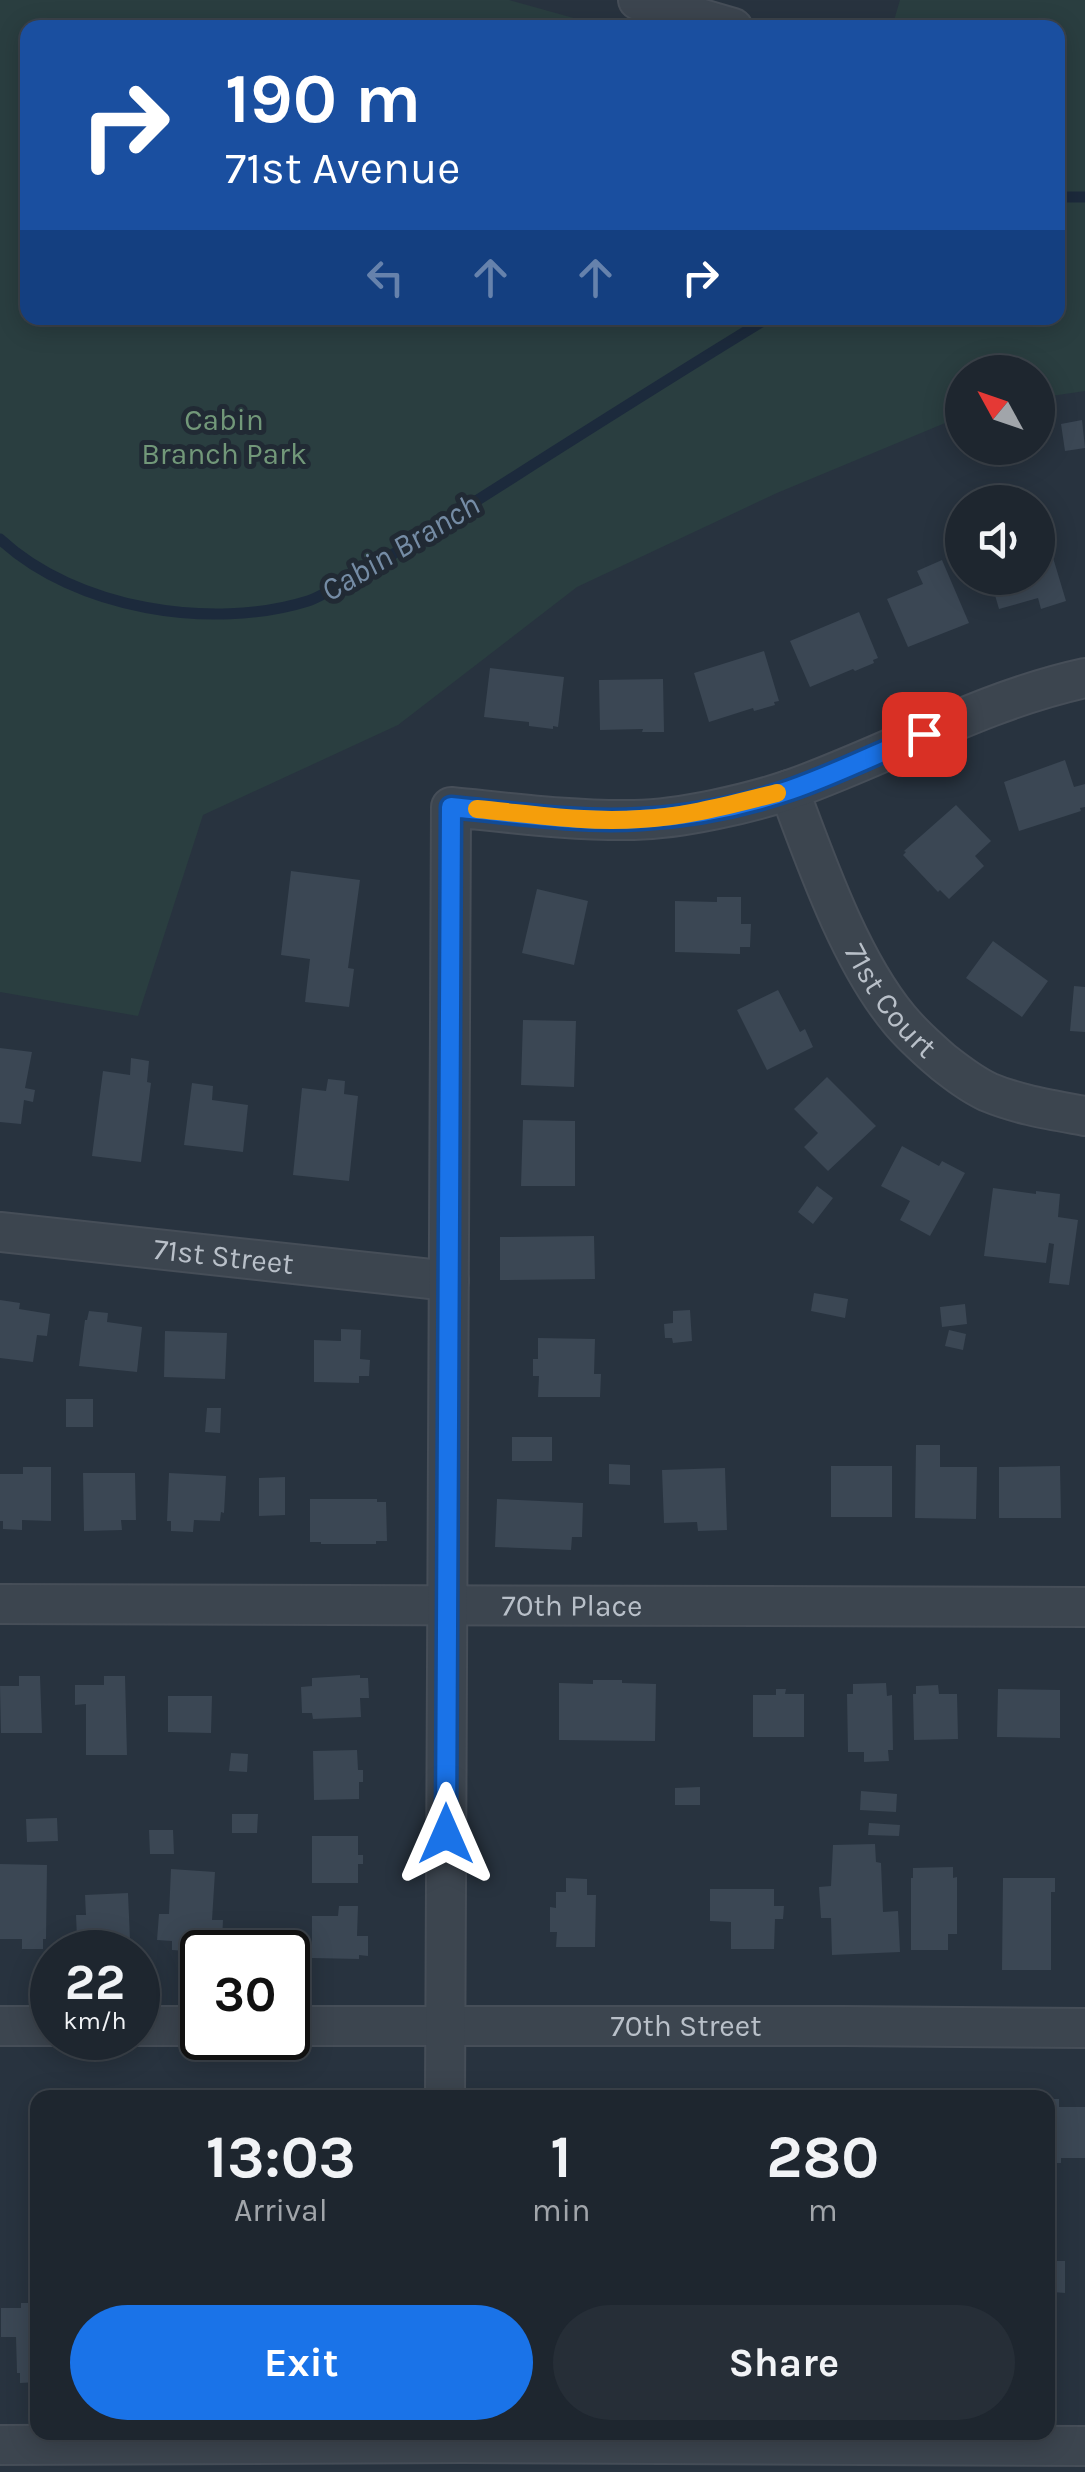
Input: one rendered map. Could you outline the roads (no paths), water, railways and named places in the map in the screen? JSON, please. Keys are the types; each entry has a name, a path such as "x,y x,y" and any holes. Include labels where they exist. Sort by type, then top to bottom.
{"street":[{"path":"638,0 706,20"},
{"path":"445,2090 451,807 636,820 711,810 789,790 1022,696 1085,678"},
{"name":"71st Court","path":"789,790 849,936 870,978 901,1022 950,1068 985,1090 1085,1116"},
{"name":"71st Street","path":"0,1232 448,1281"},
{"name":"70th Place","path":"0,1604 1085,1606"},
{"path":"0,2026 30,2026"},
{"name":"70th Street","path":"310,2026 1085,2028"},
{"path":"0,2444 443,2449 1085,2446"}],"waterway":[{"name":"Cabin Branch","path":"1065,197 1085,197"},
{"name":"Cabin Branch","path":"0,539 31,563 66,582 146,608 230,614 308,601 389,557 757,325"}],"park label":[{"name":"Cabin Branch Park","path":"224,437"}]}
